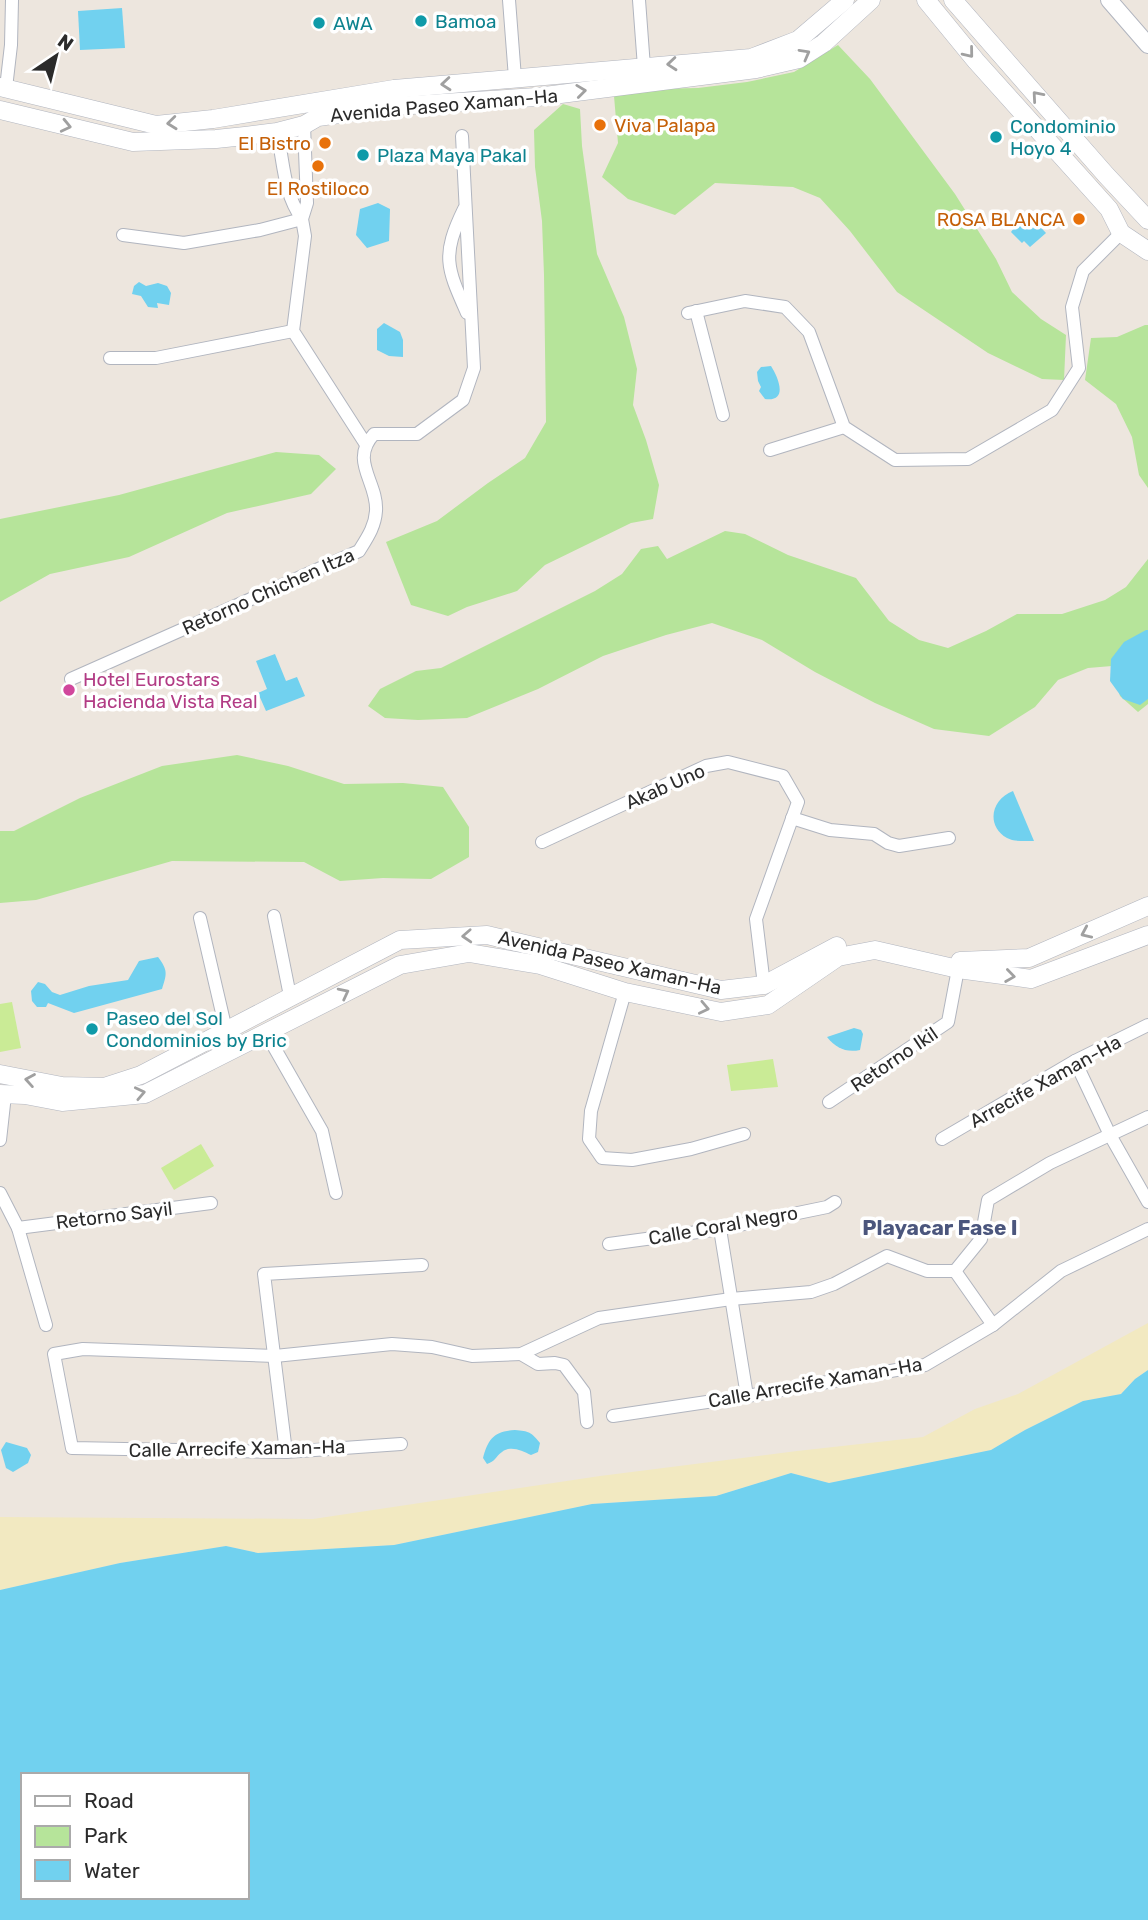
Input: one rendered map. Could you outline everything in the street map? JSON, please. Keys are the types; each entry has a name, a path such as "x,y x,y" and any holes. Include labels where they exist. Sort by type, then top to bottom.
{"main road":[{"name":"Avenida Paseo Xaman-Ha","path":"3,88 156,125 213,119 394,89 751,58 798,40 845,0"},
{"name":"Avenida Paseo Xaman-Ha","path":"0,110 133,142 216,139 277,132 303,125 318,117 396,106 537,97 756,69 799,59 824,43 872,0"},
{"path":"926,0 976,61 1109,209 1121,233 1148,251"},
{"path":"953,0 1106,175 1144,209"},
{"path":"213,119 216,139"},
{"path":"1090,188 1106,175"},
{"name":"Avenida Paseo Xaman-Ha","path":"0,1074 62,1094 104,1087 141,1075 400,940 486,935 721,990 764,985 837,946 868,940 958,961 1029,958 1148,906"},
{"name":"Avenida Paseo Xaman-Ha","path":"3,1095 145,1094 400,965 469,953 540,965 625,992 721,1012 768,1005 838,957 875,950 958,969 1031,979 1148,935"},
{"path":"571,975 575,956"},
{"path":"668,1000 672,979"},
{"path":"308,988 318,1006"},
{"path":"220,1034 225,1053"}],"street":[{"path":"3,88 11,45 12,0"},
{"path":"509,0 515,78"},
{"path":"639,0 644,67"},
{"path":"1109,0 1148,45"},
{"path":"302,219 307,203 303,125"},
{"path":"277,132 287,189 292,204 302,219 305,236 293,331 365,443 374,434 418,434 463,400 474,368 462,136"},
{"path":"465,207 449,251 448,264 451,278 470,320"},
{"path":"123,235 184,243 260,230 302,219"},
{"path":"723,415 692,312 745,301 785,307 809,331 844,428 895,460 968,459 1052,410 1079,368 1072,307 1083,271 1121,233"},
{"path":"110,358 156,358 293,331"},
{"path":"770,450 844,428"},
{"name":"Retorno Chichen Itza","path":"71,679 359,551 373,529 376,509 363,455 365,443"},
{"name":"Akab Uno","path":"542,842 706,766 728,762 783,776 798,802 756,919 764,985"},
{"path":"792,818 830,830 874,834 888,843 899,845 949,838"},
{"path":"274,916 289,998"},
{"path":"200,918 220,1034"},
{"name":"Retorno Ikil","path":"829,1102 948,1022 958,969"},
{"path":"625,992 591,1111 589,1139 602,1158 632,1160 691,1149 744,1134"},
{"name":"Arrecife Xaman-Ha","path":"943,1139 1076,1061 1148,1025"},
{"path":"266,1032 322,1131 337,1194"},
{"path":"1076,1061 1110,1136 1148,1202"},
{"path":"0,1140 3,1095"},
{"path":"955,1271 981,1239 988,1200 1050,1163 1148,1117"},
{"path":"0,1193 18,1228 46,1325"},
{"name":"Calle Coral Negro","path":"609,1244 720,1229 827,1207 835,1202"},
{"name":"Retorno Sayil","path":"18,1228 211,1203"},
{"path":"720,1229 747,1396"},
{"name":"Calle Arrecife Xaman-Ha","path":"613,1416 925,1365 993,1325 1061,1271 1148,1230"},
{"path":"275,1356 392,1344 432,1347 472,1356 521,1354 599,1318 731,1298 811,1292 834,1284 887,1256 927,1271 955,1271"},
{"path":"286,1452 264,1274 422,1265"},
{"path":"955,1271 993,1325"},
{"name":"Calle Arrecife Xaman-Ha","path":"275,1356 83,1349 54,1354 72,1448 286,1452 401,1444"},
{"path":"521,1354 538,1364 564,1365 584,1392 587,1422"}],"green space":[{"path":"838,45 870,79 955,194 996,259 1012,292 1041,319 1066,335 1064,380 1042,379 988,353 897,292 850,231 820,198 793,187 715,183 675,215 628,199 602,177 618,143 614,96 653,89 698,88 747,82 794,72"},
{"path":"563,104 580,109 582,146 597,254 624,317 637,369 633,405 659,485 653,519 631,523 545,565 517,591 448,616 411,605 386,542 437,521 525,458 546,422 542,221 535,167 534,130"},
{"path":"1148,325 1148,488 1139,475 1132,437 1116,404 1085,380 1091,338 1117,337"},
{"path":"276,452 319,455 336,469 311,494 227,513 129,557 50,574 0,602 0,519 119,495"},
{"path":"725,531 745,534 788,555 856,578 889,621 919,640 948,648 1017,614 1062,614 1105,600 1126,587 1148,559 1148,704 1138,712 1120,696 1112,666 1088,668 1058,680 1035,707 989,736 934,729 815,672 762,640 712,623 603,656 538,689 467,718 385,718 368,706 380,689 416,671 441,668 595,591 622,574 641,549 658,546 667,559"},
{"path":"237,755 288,766 344,784 403,783 443,787 469,827 469,857 431,879 340,881 304,862 172,861 36,900 0,903 0,831 14,831 80,798 162,766"},
{"path":"12,1002 21,1048 0,1052 0,1004"},
{"path":"773,1059 778,1087 731,1091 727,1065"},
{"path":"201,1144 214,1166 174,1190 161,1168"}],"sand":[{"path":"1148,1323 1148,1370 1121,1394 1083,1401 991,1450 829,1483 791,1473 716,1496 592,1504 394,1545 258,1553 226,1546 120,1563 0,1590 0,1517 313,1519 600,1476 923,1437 975,1409 1018,1394"}],"water":[{"path":"122,8 125,48 80,50 78,11"},
{"path":"378,203 390,209 389,241 367,248 356,235 360,209"},
{"path":"1026,212 1046,233 1030,247 1011,232 1013,224"},
{"path":"139,282 146,286 158,283 167,286 171,293 169,305 157,303 158,308 148,307 141,296 132,294 134,286"},
{"path":"384,323 400,332 403,357 389,356 377,350 377,329"},
{"path":"771,366 780,388 777,397 765,399 759,391 761,387 757,372 761,367"},
{"path":"1146,630 1148,699 1140,705 1123,699 1110,681 1111,659 1124,642"},
{"path":"275,654 286,681 297,677 305,696 266,711 258,693 267,689 256,661"},
{"path":"1013,791 1034,841 1007,838 996,826 996,806"},
{"path":"158,957 166,972 162,989 74,1013 48,1003 46,1007 37,1007 32,1001 31,991 38,982 60,995 89,986 128,980 139,961"},
{"path":"854,1028 861,1030 863,1034 860,1050 842,1049 827,1037"},
{"path":"1148,1370 1148,1920 0,1920 0,1590 120,1563 226,1546 258,1553 394,1545 592,1504 716,1496 791,1473 829,1483 991,1450 1083,1401 1121,1394"},
{"path":"515,1430 534,1436 540,1443 538,1452 531,1455 509,1449 487,1464 483,1458 493,1437"},
{"path":"6,1442 27,1448 31,1455 28,1463 13,1472 6,1468 1,1450"}],"place":[{"name":"Bamoa","path":"421,21"},
{"name":"AWA","path":"319,23"},
{"name":"Viva Palapa","path":"600,125"},
{"name":"Condominio Hoyo 4","path":"996,137"},
{"name":"El Bistro","path":"325,143"},
{"name":"Plaza Maya Pakal","path":"363,155"},
{"name":"El Rostiloco","path":"318,166"},
{"name":"ROSA BLANCA","path":"1079,219"},
{"name":"Hotel Eurostars Hacienda Vista Real","path":"69,690"},
{"name":"Paseo del Sol Condominios by Bric","path":"92,1029"}],"district":[{"name":"Playacar Fase I","path":"940,1228"}]}
